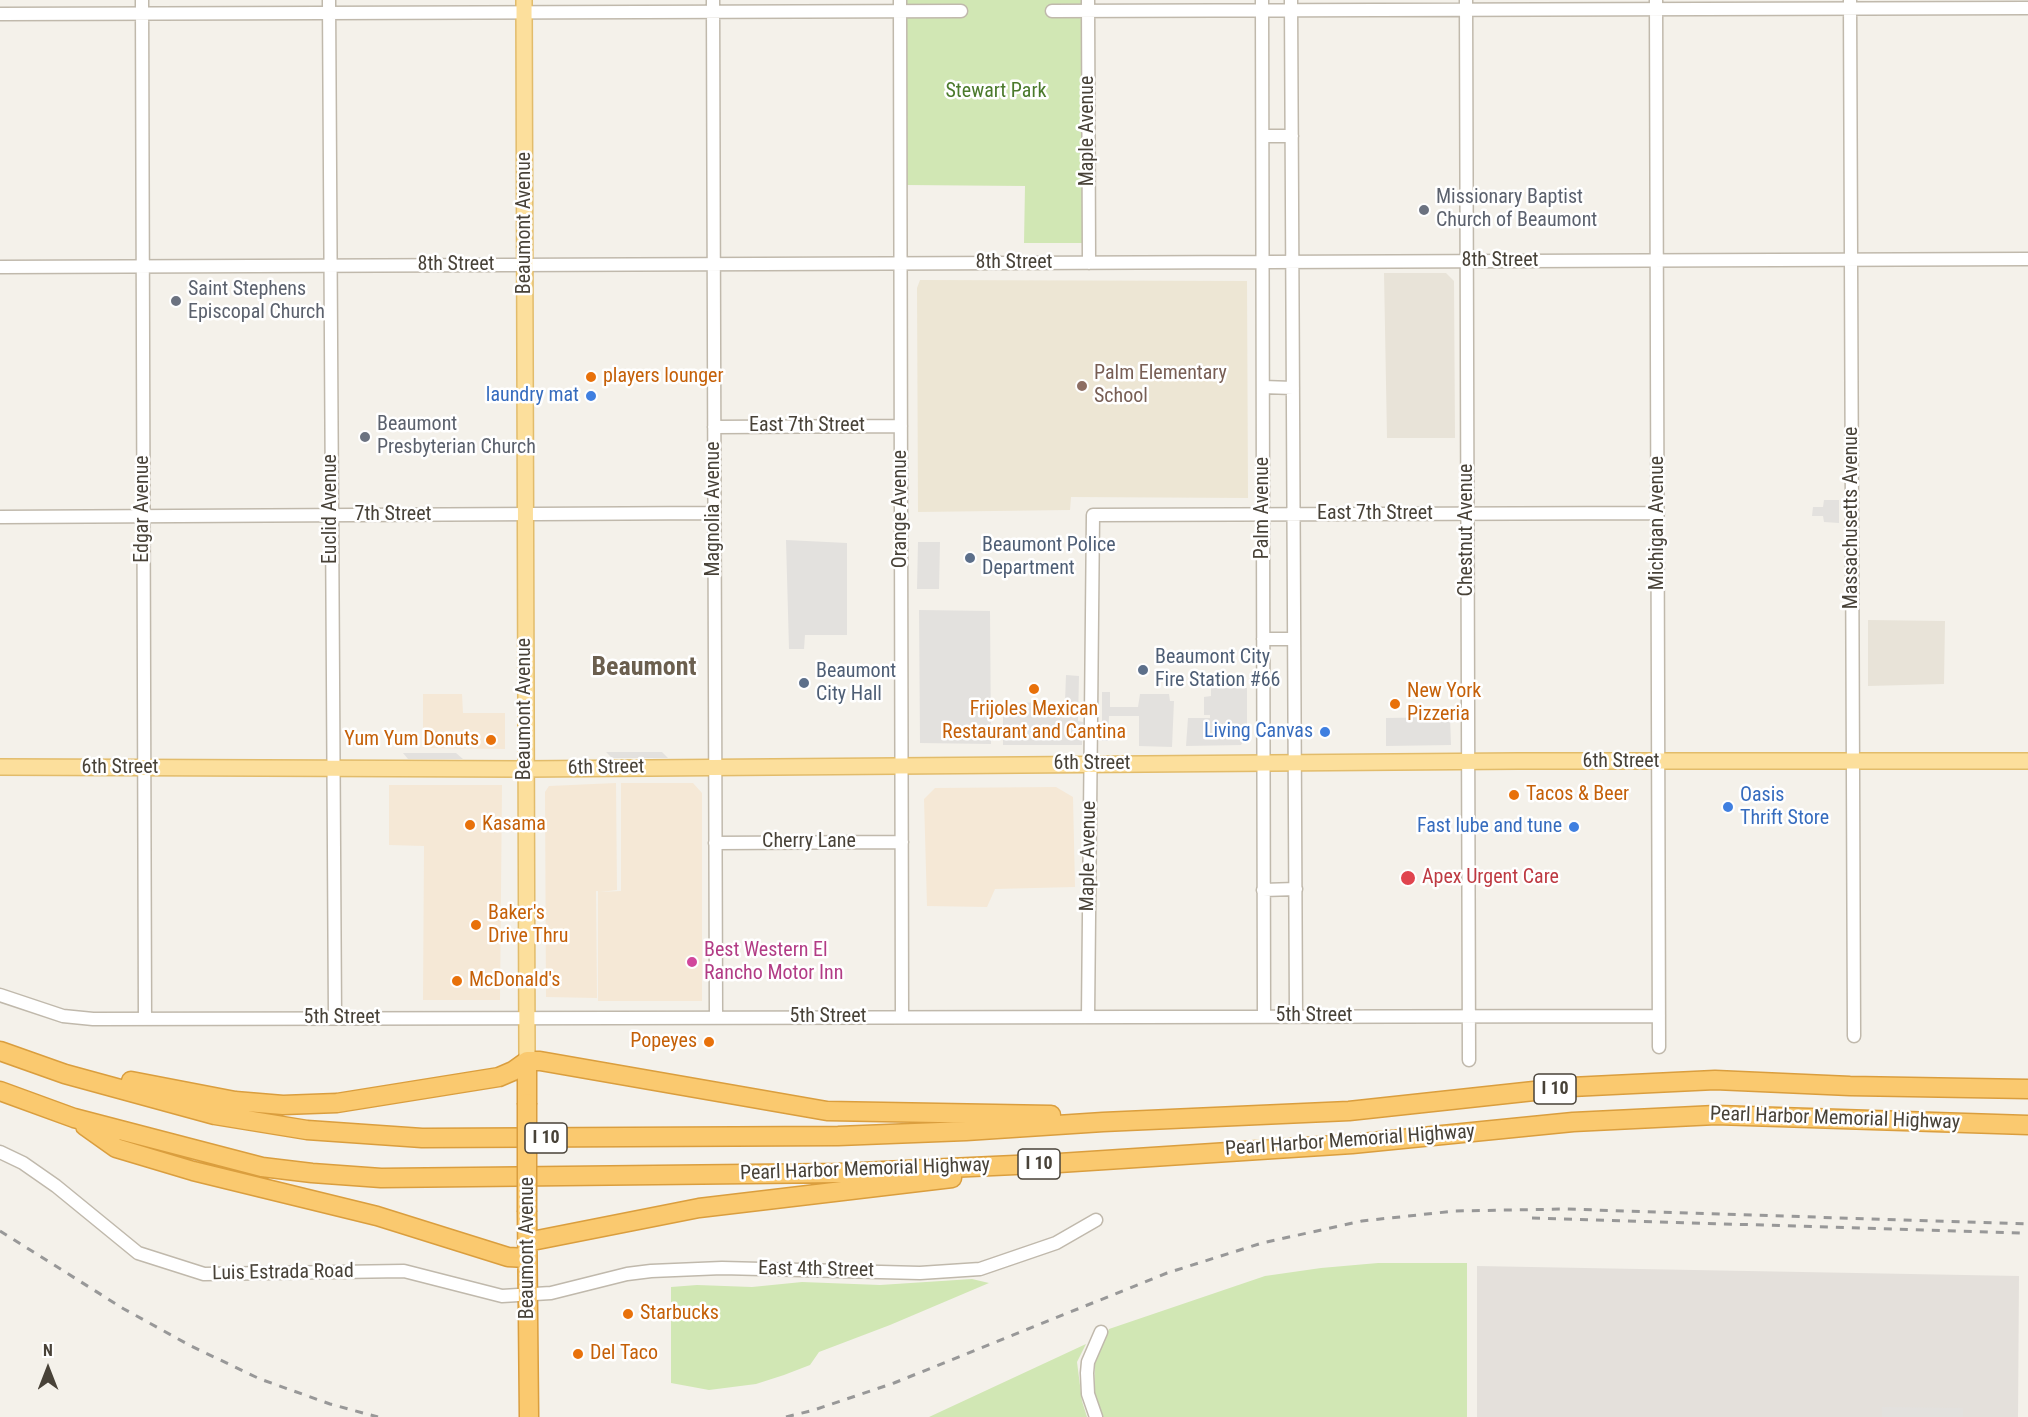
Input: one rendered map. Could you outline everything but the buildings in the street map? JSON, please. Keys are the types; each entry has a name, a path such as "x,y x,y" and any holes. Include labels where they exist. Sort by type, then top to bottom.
{"highway":[{"path":"4,1053 183,1093 283,1105 337,1103 500,1077 527,1061 540,1061 827,1111 912,1114 1046,1114 1103,1122"},
{"name":"Pearl Harbor Memorial Highway","path":"4,1053 124,1091 252,1123 307,1130 422,1138 838,1136 966,1131 1103,1122 1349,1111 1571,1087 1715,1080 1850,1086 2028,1089"},
{"name":"Beaumont Avenue","path":"527,1061 529,1411"},
{"name":"Pearl Harbor Memorial Highway","path":"0,1091 74,1118 262,1167 381,1178 839,1173 1059,1163 1352,1144 1573,1122 1716,1115 2028,1125"},
{"path":"74,1118 116,1148 223,1179 377,1216 508,1257 527,1250 699,1208 892,1187 1059,1163"}],"main road":[{"name":"Beaumont Avenue","path":"524,6 527,1061"},
{"name":"6th Street","path":"0,767 525,769 1214,763 2028,761"}],"street":[{"name":"Edgar Avenue","path":"142,0 145,1019"},
{"path":"1052,11 1088,5 1850,4 2028,8"},
{"name":"Massachusetts Avenue","path":"1850,4 1854,1036"},
{"name":"Maple Avenue","path":"1088,5 1089,263"},
{"name":"Palm Avenue","path":"1263,5 1264,1017"},
{"name":"Palm Avenue","path":"1291,5 1296,1016"},
{"name":"Chestnut Avenue","path":"1466,5 1469,1060"},
{"name":"Michigan Avenue","path":"1656,5 1659,1047"},
{"path":"0,14 142,13 329,6 900,6 962,11"},
{"name":"Euclid Avenue","path":"329,6 335,1018"},
{"name":"Magnolia Avenue","path":"713,6 716,1017"},
{"name":"Orange Avenue","path":"900,6 903,1017"},
{"path":"1263,136 1292,136"},
{"name":"8th Street","path":"0,267 2028,259"},
{"path":"1263,387 1293,387"},
{"name":"East 7th Street","path":"714,427 901,426"},
{"name":"7th Street","path":"0,517 714,513"},
{"name":"East 7th Street","path":"1093,515 1658,513"},
{"name":"Maple Avenue","path":"1088,1017 1093,515"},
{"path":"1263,639 1294,639"},
{"name":"Cherry Lane","path":"715,843 902,842"},
{"path":"1263,890 1296,890"},
{"name":"5th Street","path":"0,995 63,1016 93,1019 1659,1016"},
{"name":"Luis Estrada Road","path":"0,1152 23,1162 56,1186 138,1253 204,1274 404,1271 502,1296 528,1295"},
{"name":"East 4th Street","path":"528,1295 551,1293 627,1274 651,1272 722,1268 920,1273 980,1269 1056,1243 1096,1220"},
{"path":"1095,1417 1088,1394 1087,1373 1088,1362 1101,1332"}],"shaded area":[{"path":"1384,273 1446,273 1454,281 1455,438 1387,438"},
{"name":"Palm Elementary School","path":"920,280 1247,281 1248,498 1071,497 1070,510 918,512 917,288"},
{"path":"1824,500 1839,500 1839,523 1824,522 1823,516 1812,516 1813,507 1823,507"},
{"path":"786,540 847,543 847,635 805,635 804,649 789,649"},
{"path":"918,542 940,542 939,589 917,589"},
{"path":"919,610 990,611 991,744 920,743"},
{"path":"1868,620 1945,621 1944,684 1868,686"},
{"path":"1066,675 1079,676 1078,721 1083,722 1082,745 1003,745 1003,703 1065,702"},
{"path":"1211,688 1247,688 1247,735 1241,745 1186,746 1188,718 1210,718 1210,715 1204,715 1204,697 1211,696"},
{"path":"1102,692 1110,692 1110,707 1138,707 1140,694 1169,694 1170,701 1174,701 1172,747 1139,746 1139,716 1109,716 1108,741 1102,741"},
{"path":"423,694 462,694 463,713 505,713 505,749 423,748"},
{"path":"1450,717 1451,745 1386,746 1386,718"},
{"path":"606,752 662,752 668,758 612,758"},
{"path":"403,753 456,753 463,759 408,759"},
{"path":"616,783 617,890 600,892 621,891 621,783 693,783 702,793 702,1001 598,1001 598,891 596,891 597,998 546,997 545,792 549,786"},
{"path":"389,785 502,785 500,1000 423,1000 424,846 389,845"},
{"path":"1056,787 1073,797 1075,887 995,889 987,907 927,906 924,799 935,788"},
{"path":"1477,1266 2019,1276 2018,1417 1477,1417"},
{"path":"1882,1407 1963,1408 1963,1417 1882,1417"}],"green space":[{"name":"Stewart Park","path":"905,0 1090,0 1086,243 1024,243 1025,186 906,185"},
{"path":"1378,1263 1467,1263 1467,1417 1101,1417 1094,1394 1095,1362 1109,1329 1265,1276"},
{"path":"972,1279 989,1283 819,1352 810,1365 784,1375 756,1384 709,1390 671,1383 671,1287 697,1285 752,1287 802,1282 880,1285"},
{"path":"1086,1344 1077,1362 1082,1401 1087,1417 929,1417"}],"railway":[{"path":"786,1417 894,1383 1167,1273 1262,1243 1362,1221 1455,1211 1565,1209 2028,1224"},
{"path":"1532,1218 2021,1233"},
{"path":"0,1231 124,1309 191,1346 260,1379 330,1404 378,1417"}],"place":[{"name":"Missionary Baptist Church of Beaumont","path":"1424,210"},
{"name":"Saint Stephens Episcopal Church","path":"176,301"},
{"name":"players lounger","path":"591,377"},
{"name":"Palm Elementary School","path":"1082,386"},
{"name":"laundry mat","path":"591,396"},
{"name":"Beaumont Presbyterian Church","path":"365,437"},
{"name":"Beaumont Police Department","path":"970,558"},
{"name":"Beaumont City Fire Station #66","path":"1143,670"},
{"name":"Beaumont City Hall","path":"804,683"},
{"name":"Frijoles Mexican Restaurant and Cantina","path":"1034,689"},
{"name":"New York Pizzeria","path":"1395,704"},
{"name":"Living Canvas","path":"1325,732"},
{"name":"Yum Yum Donuts","path":"491,740"},
{"name":"Tacos & Beer","path":"1514,795"},
{"name":"Oasis Thrift Store","path":"1728,807"},
{"name":"Kasama","path":"470,825"},
{"name":"Fast lube and tune","path":"1574,827"},
{"name":"Apex Urgent Care","path":"1408,878"},
{"name":"Baker's Drive Thru","path":"476,925"},
{"name":"Best Western El Rancho Motor Inn","path":"692,962"},
{"name":"McDonald's","path":"457,981"},
{"name":"Popeyes","path":"709,1042"},
{"name":"Starbucks","path":"628,1314"},
{"name":"Del Taco","path":"578,1354"}],"district":[{"name":"Beaumont","path":"644,668"}]}
